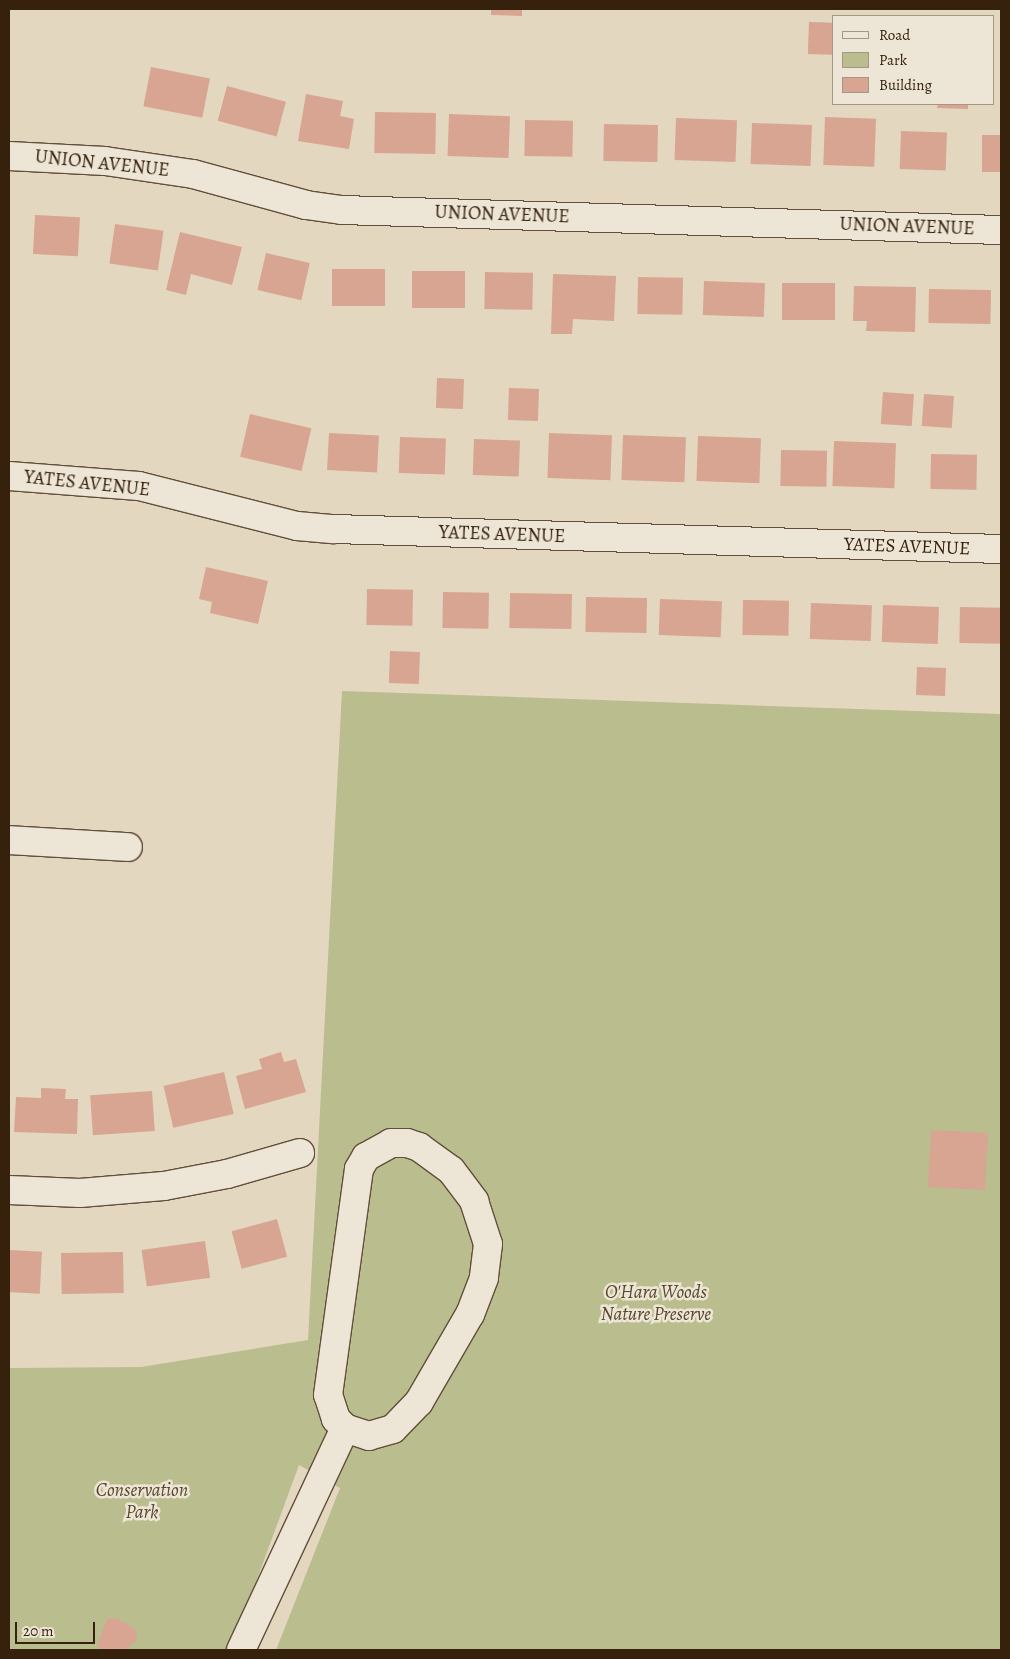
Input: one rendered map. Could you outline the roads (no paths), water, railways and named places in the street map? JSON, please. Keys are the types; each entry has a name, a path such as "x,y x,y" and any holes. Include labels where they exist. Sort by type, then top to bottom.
{"street":[{"name":"UNION AVENUE","path":"9,156 105,161 193,174 306,205 342,210 1001,230"},
{"name":"YATES AVENUE","path":"9,476 139,486 297,526 334,529 1001,549"},
{"path":"9,840 128,847"},
{"path":"407,1143 419,1147 451,1170 474,1201 488,1244 484,1278 470,1314 419,1402 402,1420 382,1434 369,1436 345,1428 330,1407 328,1394 359,1169 378,1148 407,1143"},
{"path":"9,1190 80,1193 164,1186 227,1174 300,1153"},
{"path":"241,1650 345,1428"}],"park label":[{"name":"O'Hara Woods Nature Preserve","path":"656,1304"},
{"name":"Conservation Park","path":"142,1502"}]}
